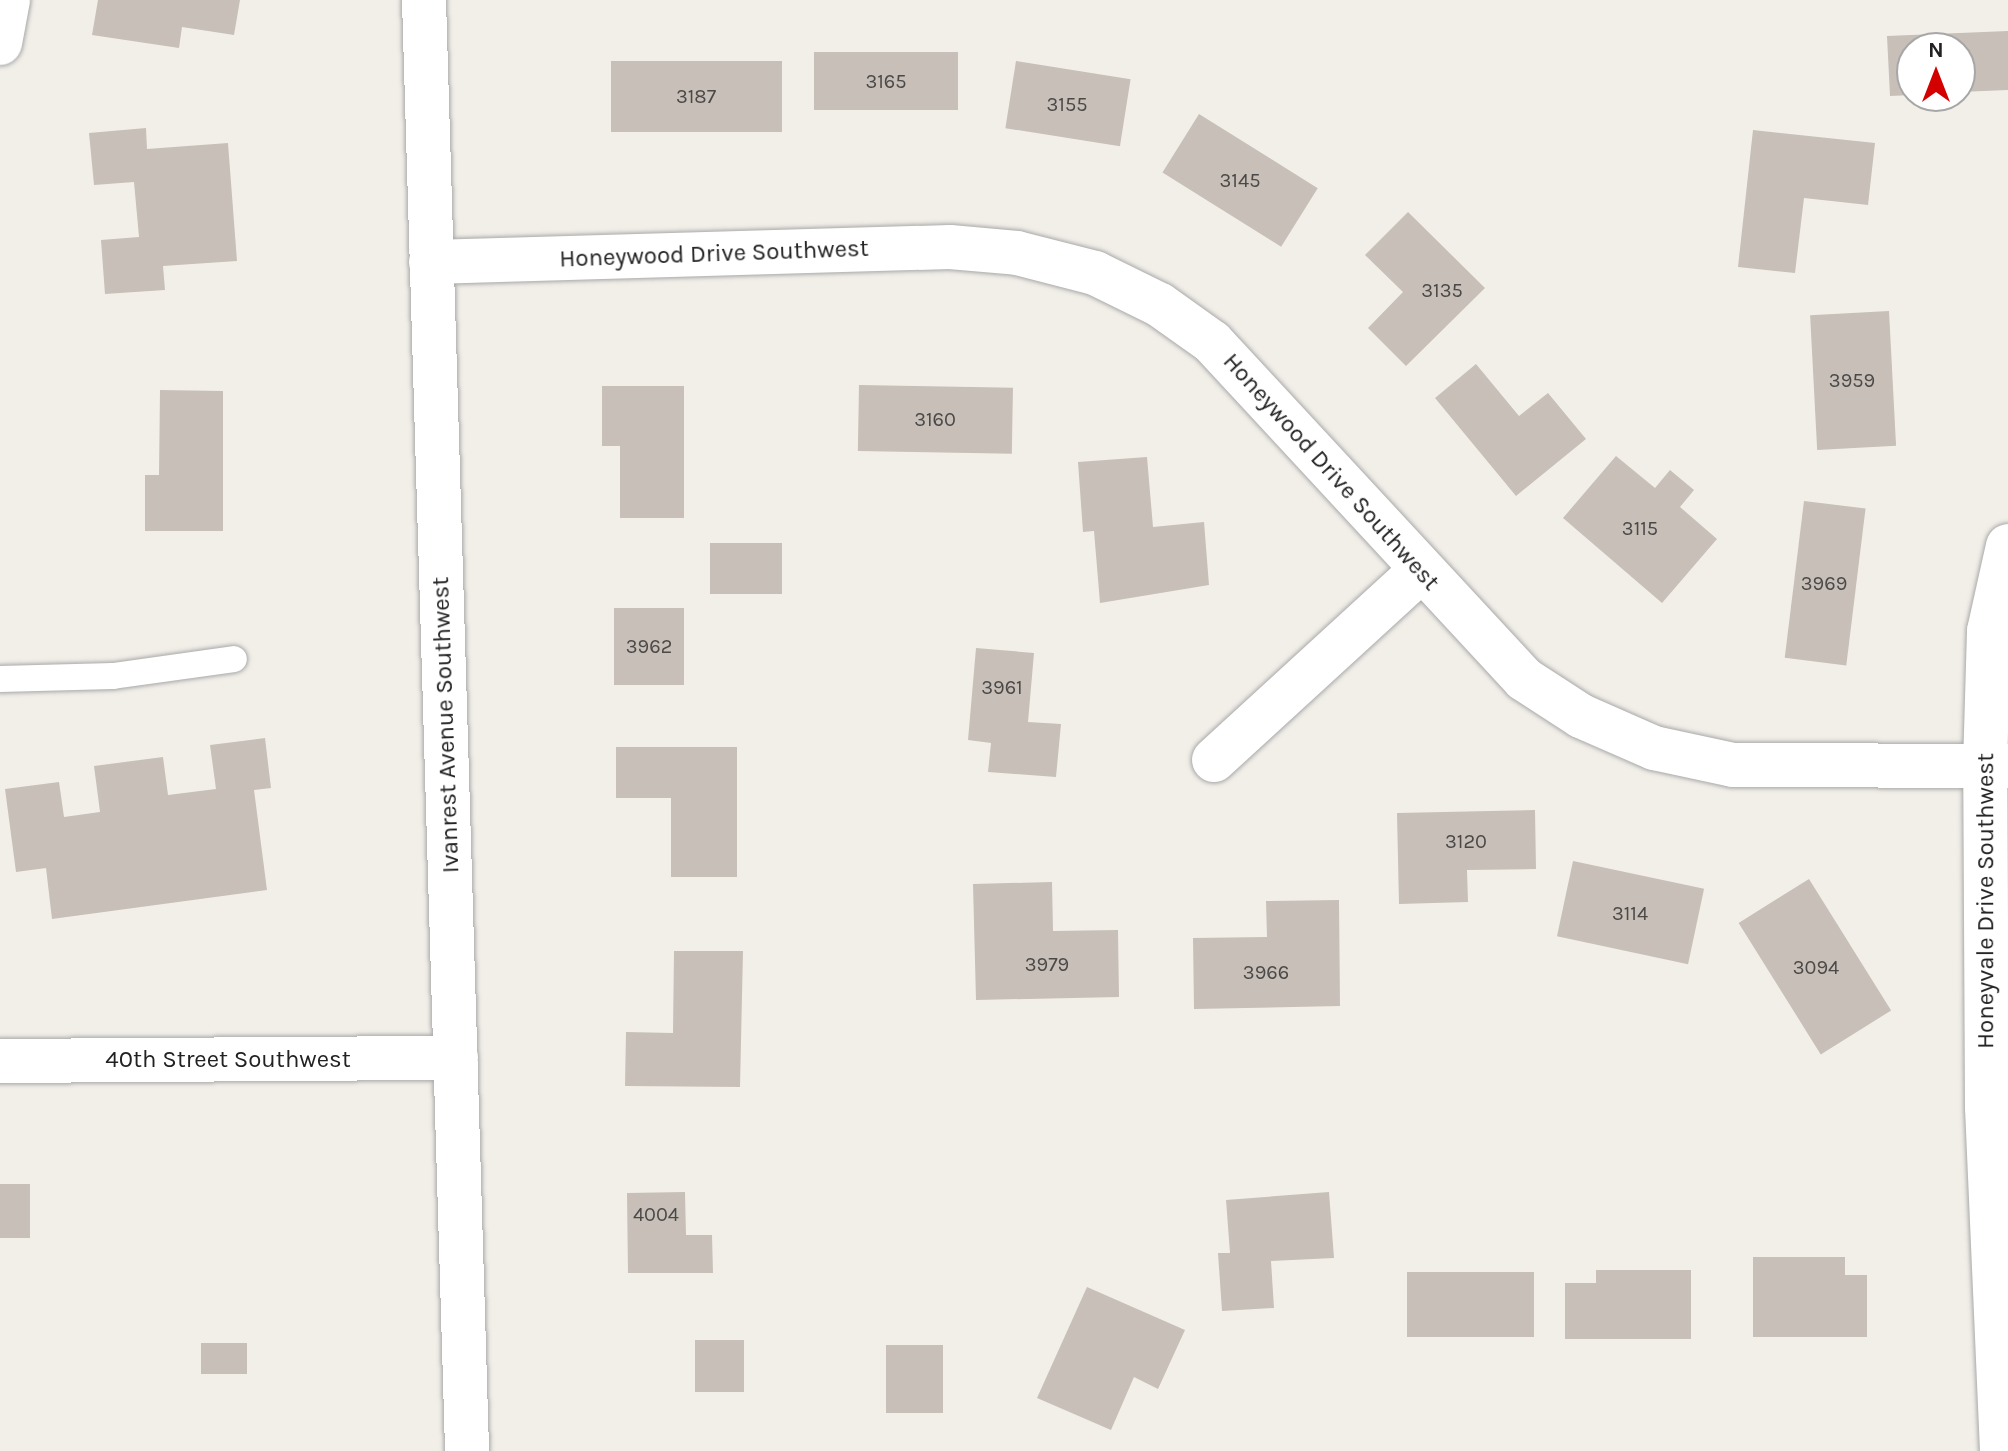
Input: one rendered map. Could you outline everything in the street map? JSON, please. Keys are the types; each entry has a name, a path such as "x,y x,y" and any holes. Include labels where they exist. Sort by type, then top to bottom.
{"street":[{"path":"0,43 8,0"},
{"name":"Ivanrest Avenue Southwest","path":"424,0 467,1451"},
{"name":"Honeywood Drive Southwest","path":"431,262 950,247 1017,253 1095,273 1160,305 1212,342 1419,572 1524,679 1581,716 1654,748 1779,769 1996,766"},
{"name":"Honeyvale Drive Southwest","path":"2002,1451 1987,1108 1996,766 1989,631 2008,546"},
{"path":"1214,760 1419,572"},
{"name":"40th Street Southwest","path":"0,1061 456,1058"}],"lane":[{"path":"0,679 113,676 234,659"}],"building":[{"path":"98,0 240,0 234,35 182,27 179,48 92,35"},
{"path":"2008,31 2008,90 1976,91 1976,32"},
{"path":"1887,36 1896,36 1896,96 1890,96"},
{"path":"814,52 958,52 958,110 814,110"},
{"path":"611,61 782,61 782,132 611,132"},
{"path":"1016,61 1131,79 1120,146 1005,128"},
{"path":"1199,114 1318,188 1281,247 1162,173"},
{"path":"146,128 147,149 228,143 237,261 163,266 165,290 105,294 101,240 139,237 134,182 94,185 89,133"},
{"path":"1753,130 1875,143 1868,205 1804,198 1795,273 1738,267"},
{"path":"1408,212 1485,288 1406,366 1368,328 1403,292 1365,255"},
{"path":"1889,311 1896,446 1817,450 1810,315"},
{"path":"1476,364 1519,416 1548,393 1586,439 1516,496 1435,398"},
{"path":"859,385 1013,388 1012,454 858,451"},
{"path":"602,386 684,386 684,518 620,518 620,446 602,446"},
{"path":"160,390 223,391 223,531 145,531 145,475 159,475"},
{"path":"1616,456 1655,488 1670,470 1694,490 1680,507 1717,539 1662,603 1563,518"},
{"path":"1147,457 1153,527 1204,522 1209,585 1100,603 1094,531 1083,532 1078,462"},
{"path":"1804,501 1866,509 1846,665 1785,658"},
{"path":"710,543 782,543 782,594 710,594"},
{"path":"614,608 684,608 684,685 614,685"},
{"path":"976,648 1034,653 1028,722 1061,724 1056,777 988,772 991,743 968,740"},
{"path":"265,738 271,788 254,790 267,890 52,919 46,868 16,872 5,789 59,782 64,817 100,812 94,766 163,757 168,795 216,789 210,745"},
{"path":"616,747 737,747 737,877 671,877 671,798 616,798"},
{"path":"1535,810 1536,869 1467,870 1468,902 1399,904 1397,813"},
{"path":"1573,861 1704,889 1688,964 1557,936"},
{"path":"1809,879 1891,1010 1821,1054 1739,923"},
{"path":"1052,882 1053,931 1118,930 1119,997 976,1000 973,884"},
{"path":"1339,900 1340,1006 1194,1009 1193,938 1267,937 1266,901"},
{"path":"674,951 743,951 740,1087 625,1086 626,1032 673,1033"},
{"path":"0,1184 30,1184 30,1238 0,1238"},
{"path":"685,1192 686,1235 712,1235 713,1273 628,1273 627,1193"},
{"path":"1329,1192 1334,1258 1271,1261 1274,1308 1222,1311 1218,1253 1230,1253 1226,1200"},
{"path":"1753,1257 1845,1257 1845,1275 1867,1275 1867,1337 1753,1337"},
{"path":"1596,1270 1691,1270 1691,1339 1565,1339 1565,1283 1596,1283"},
{"path":"1407,1272 1534,1272 1534,1337 1407,1337"},
{"path":"1087,1287 1185,1330 1158,1389 1134,1377 1111,1430 1037,1398"},
{"path":"695,1340 744,1340 744,1392 695,1392"},
{"path":"201,1343 247,1343 247,1374 201,1374"},
{"path":"886,1345 943,1345 943,1413 886,1413"}]}
